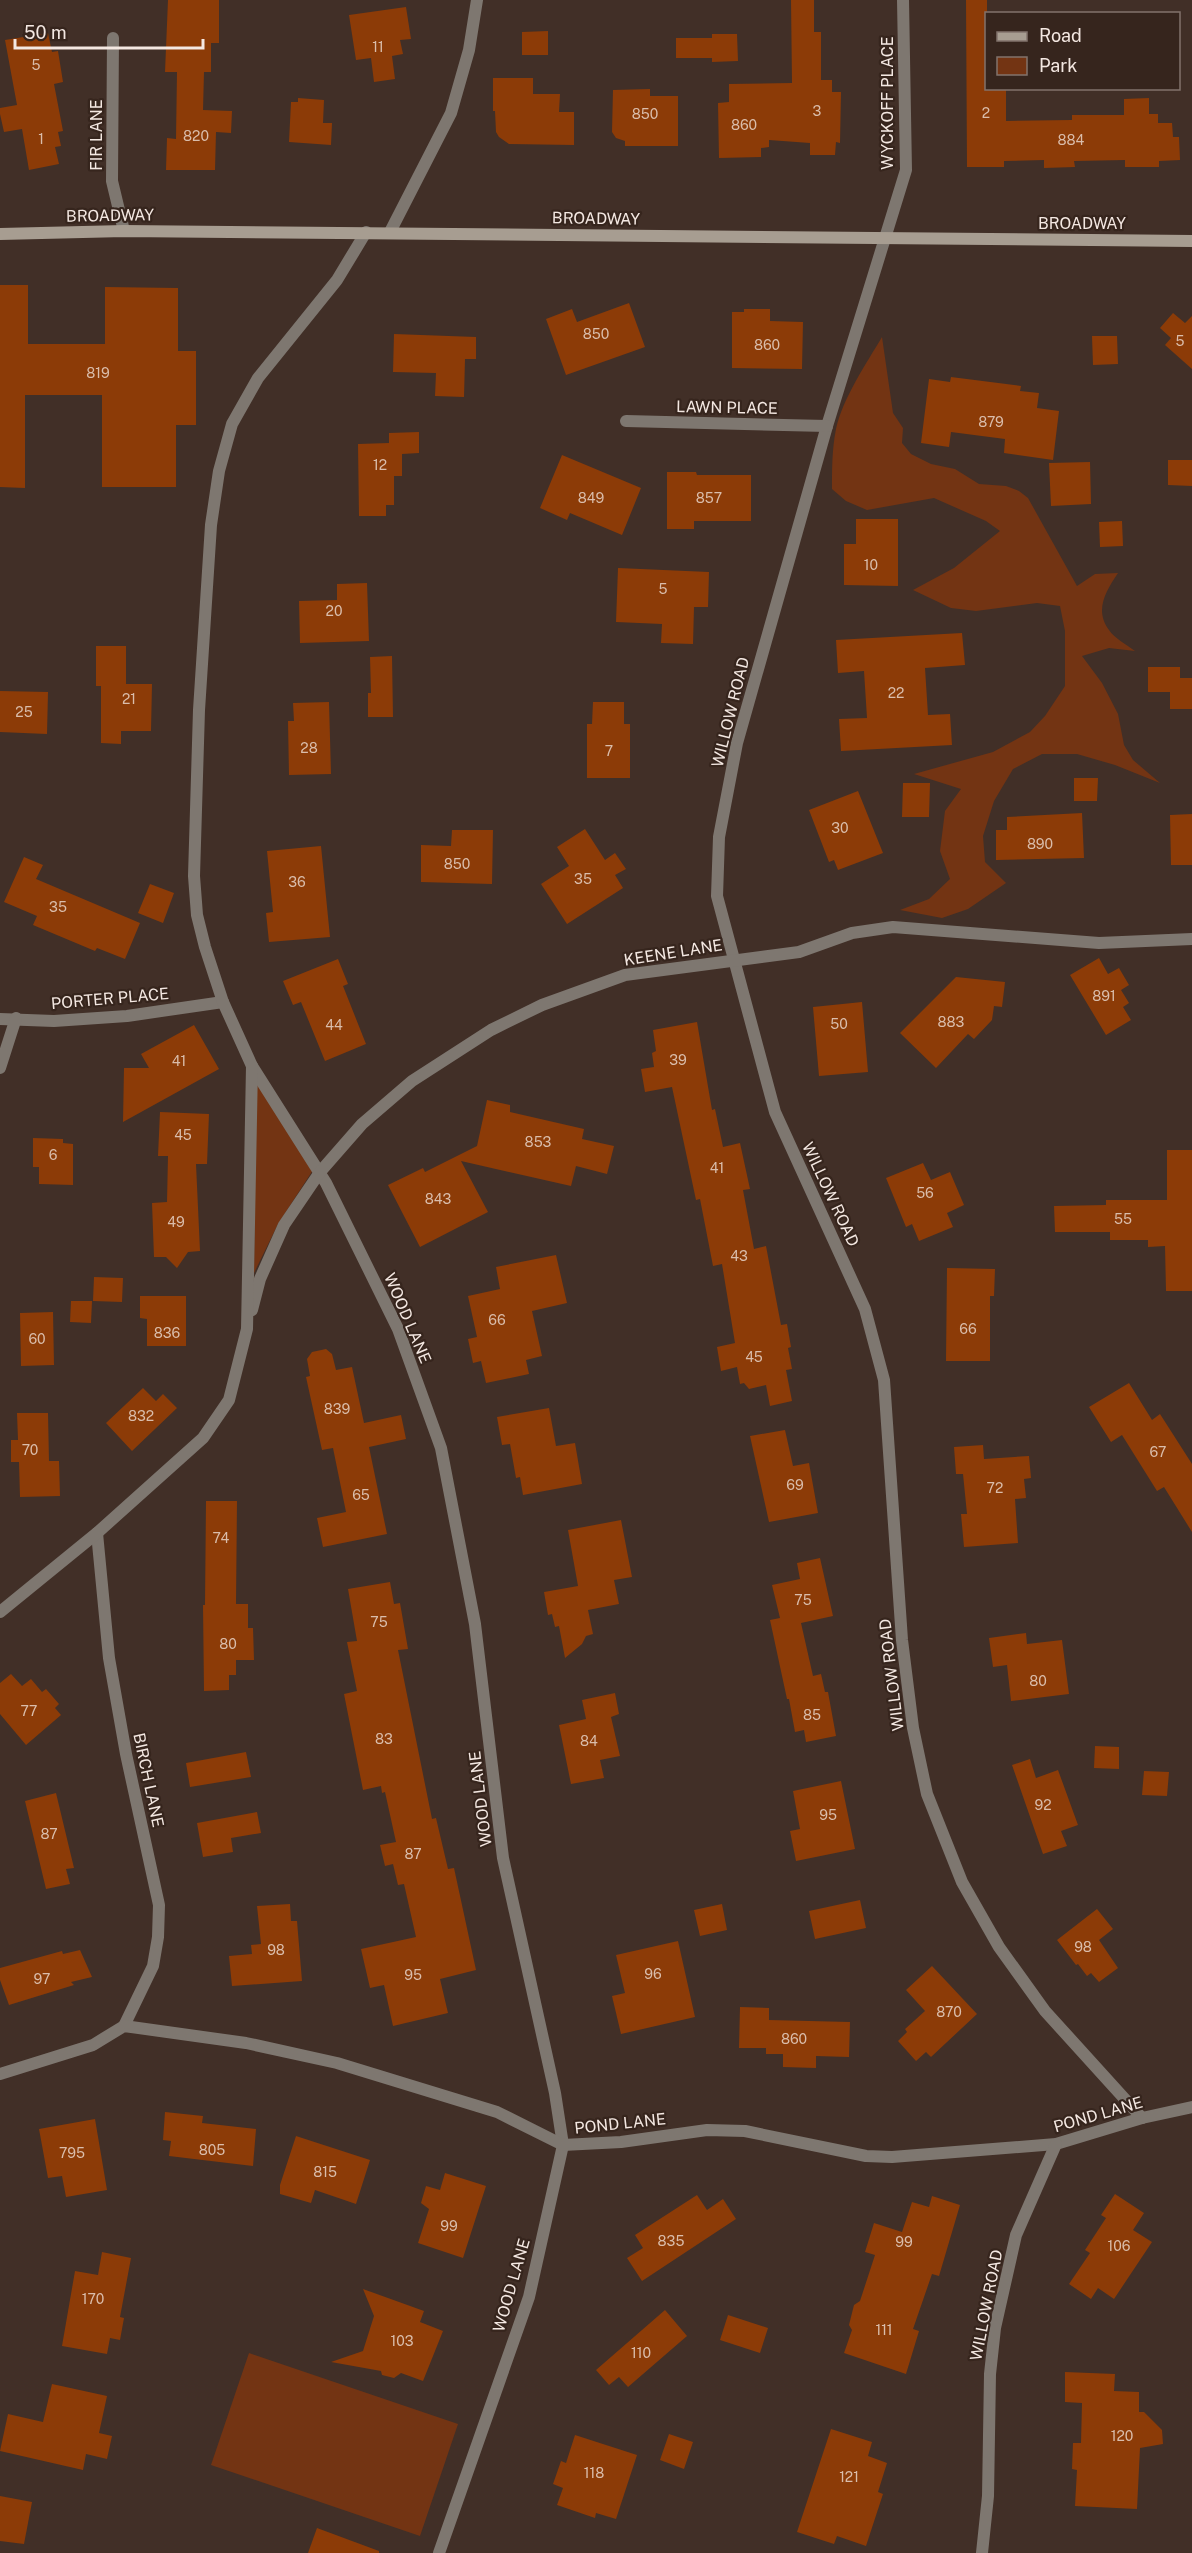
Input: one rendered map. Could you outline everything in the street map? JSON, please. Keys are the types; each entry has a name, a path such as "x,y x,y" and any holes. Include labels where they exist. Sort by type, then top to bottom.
{"main road":[{"name":"BROADWAY","path":"0,234 124,231 390,232 1192,241"}],"street":[{"path":"390,232 451,112 469,51 477,0"},
{"name":"WYCKOFF PLACE","path":"885,238 906,170 903,0"},
{"name":"FIR LANE","path":"113,38 112,181 124,231"},
{"name":"WOOD LANE","path":"366,232 337,280 258,378 232,424 219,471 211,525 198,710 194,876 197,915 223,1002 252,1066 320,1172 398,1329 441,1448 475,1624 503,1858 555,2093 563,2145 528,2296 439,2553"},
{"name":"WILLOW ROAD","path":"885,238 827,426 737,743 719,837 717,896 775,1112 865,1309 878,1350 884,1380 902,1640 913,1728 927,1794 962,1882 999,1947 1045,2011 1142,2118"},
{"name":"LAWN PLACE","path":"626,421 827,426"},
{"name":"KEENE LANE","path":"247,1329 260,1279 284,1225 320,1172 362,1124 412,1081 501,1025 542,1005 625,975 799,952 852,933 893,927 1099,943 1192,939"},
{"name":"PORTER PLACE","path":"0,1019 54,1021 127,1016 223,1002"},
{"path":"0,1068 16,1018"},
{"path":"0,1612 97,1533 203,1438 229,1400 247,1329 252,1066"},
{"name":"BIRCH LANE","path":"97,1533 110,1658 126,1754 159,1905 158,1937 153,1966 124,2025"},
{"path":"0,2074 93,2045 124,2025"},
{"name":"POND LANE","path":"124,2025 246,2043 337,2063 497,2112 563,2145 621,2142 707,2130 745,2131 866,2156 892,2157 1056,2144 1142,2118 1192,2107"},
{"name":"WILLOW ROAD","path":"982,2553 988,2496 990,2374 995,2328 1016,2235 1056,2144"}],"green space":[{"path":"882,337 893,413 903,428 902,443 911,454 931,464 955,469 979,484 1006,486 1019,491 1028,498 1077,586 1095,574 1118,573 1103,601 1102,615 1111,633 1135,651 1109,648 1082,656 1102,683 1118,714 1124,745 1133,760 1160,783 1115,765 1077,754 1042,754 1013,769 994,801 983,836 985,862 1006,883 968,909 942,918 900,910 929,899 950,879 940,851 945,811 961,789 914,774 993,752 1030,732 1045,716 1065,686 1065,631 1060,606 1037,603 976,611 951,608 913,590 954,568 1000,531 986,521 934,498 867,510 846,501 832,489 834,444 839,417"},
{"path":"256,1081 313,1170 278,1224 254,1273"},
{"path":"249,2353 458,2424 420,2536 211,2465"}],"building":[{"path":"168,0 219,0 219,43 211,43 211,72 204,72 203,110 232,111 231,133 216,132 215,170 166,170 167,138 176,139 177,72 165,72"},
{"path":"791,0 814,0 814,32 821,32 821,80 832,80 832,92 841,92 840,143 836,142 835,155 810,155 810,143 769,140 769,147 761,148 761,157 719,158 718,103 729,102 729,84 792,83"},
{"path":"966,0 987,0 985,90 1006,90 1006,121 1072,120 1072,115 1124,115 1124,99 1149,98 1149,114 1158,114 1158,123 1172,123 1173,137 1179,137 1180,160 1159,161 1159,167 1125,167 1125,160 1074,161 1075,167 1044,168 1044,160 1004,161 1004,167 967,167"},
{"path":"406,7 411,39 400,40 403,54 392,56 395,79 374,82 371,58 356,60 349,15"},
{"path":"548,31 548,55 522,55 522,32"},
{"path":"48,33 52,52 58,51 63,82 54,84 63,131 58,132 61,146 55,147 59,164 29,170 22,129 4,132 0,114 0,108 17,105 5,40"},
{"path":"712,34 737,34 738,61 712,62 712,58 676,58 676,38 712,38"},
{"path":"493,78 533,78 533,94 560,94 559,112 574,112 574,145 509,144 499,137 496,132 495,111 493,111"},
{"path":"650,89 650,96 678,96 678,146 625,146 625,141 616,138 612,132 613,90"},
{"path":"298,98 324,100 323,123 332,123 331,145 289,142 291,102 298,102"},
{"path":"0,285 28,285 28,344 105,344 105,287 178,288 178,351 196,351 196,425 176,425 176,487 102,487 102,395 25,395 25,488 0,487"},
{"path":"629,303 645,347 566,375 546,319 572,309 577,322"},
{"path":"744,309 770,309 770,321 803,322 802,369 732,368 732,312 744,312"},
{"path":"1173,313 1185,323 1192,316 1192,369 1165,345 1171,338 1160,328"},
{"path":"394,334 476,337 476,359 465,359 464,397 435,396 436,373 393,372"},
{"path":"1092,336 1117,336 1118,364 1093,365"},
{"path":"951,377 1021,386 1020,391 1039,393 1037,408 1059,411 1053,460 1004,453 1005,439 951,432 949,447 921,443 929,379 950,382"},
{"path":"419,432 419,453 402,454 402,476 394,476 394,505 386,505 386,516 359,516 358,444 389,443 389,433"},
{"path":"562,455 641,488 622,535 570,513 567,520 540,508"},
{"path":"1168,460 1192,460 1192,486 1168,485"},
{"path":"1090,462 1091,504 1051,506 1049,463"},
{"path":"667,472 696,472 697,475 751,475 751,521 694,521 694,529 667,529"},
{"path":"856,519 898,519 898,586 844,585 844,544 856,544"},
{"path":"1122,521 1123,546 1100,547 1099,522"},
{"path":"618,568 709,572 708,607 694,607 693,644 661,643 662,624 616,622"},
{"path":"367,583 369,641 300,643 299,601 337,600 337,584"},
{"path":"962,633 965,665 925,668 928,715 950,714 952,745 841,751 839,719 867,718 864,671 838,673 836,640"},
{"path":"96,646 126,646 126,684 152,684 151,731 121,731 121,744 101,743 101,686 96,686"},
{"path":"392,656 393,717 368,717 368,693 371,693 370,657"},
{"path":"1148,667 1180,667 1180,678 1192,678 1192,709 1170,709 1170,692 1148,692"},
{"path":"0,691 48,692 47,734 0,732"},
{"path":"329,702 331,774 289,775 288,721 294,721 293,703"},
{"path":"593,702 624,702 624,724 630,724 630,778 587,778 587,724 592,724"},
{"path":"1074,778 1098,778 1097,801 1074,801"},
{"path":"903,783 930,783 929,817 902,817"},
{"path":"858,791 883,853 838,870 834,860 829,862 809,810"},
{"path":"1082,813 1084,858 996,860 996,830 1007,830 1007,817"},
{"path":"1192,814 1192,865 1171,865 1170,815"},
{"path":"585,829 605,860 615,853 626,869 615,875 623,888 567,924 541,884 569,866 557,847"},
{"path":"452,830 493,830 492,884 421,882 421,845 451,846"},
{"path":"321,846 330,937 269,942 266,913 273,912 267,851"},
{"path":"24,857 43,865 36,879 140,923 125,959 97,948 95,951 33,925 37,916 4,902"},
{"path":"150,884 174,893 163,923 138,913"},
{"path":"1099,958 1108,974 1119,968 1129,985 1121,990 1129,1003 1123,1007 1131,1020 1106,1035 1070,975"},
{"path":"338,959 348,984 343,986 366,1044 325,1061 301,1002 293,1005 283,981"},
{"path":"956,977 1005,982 1002,1007 994,1006 992,1020 974,1039 968,1034 936,1068 900,1033"},
{"path":"862,1002 868,1072 819,1076 813,1007"},
{"path":"697,1022 712,1110 715,1109 723,1147 740,1143 750,1189 743,1190 754,1249 766,1246 781,1325 787,1324 792,1369 786,1370 792,1401 770,1406 766,1385 749,1389 744,1383 740,1384 737,1367 721,1371 717,1347 735,1343 722,1264 713,1266 700,1199 696,1200 672,1087 645,1092 641,1069 654,1067 652,1053 656,1051 653,1030"},
{"path":"194,1025 219,1069 123,1122 124,1068 149,1068 141,1054"},
{"path":"487,1100 510,1105 510,1112 584,1129 582,1139 614,1146 607,1174 576,1166 571,1186 461,1161 488,1212 420,1247 388,1185 423,1168 425,1172 477,1146"},
{"path":"160,1112 209,1114 207,1164 196,1164 200,1251 188,1252 177,1268 166,1257 154,1257 152,1203 167,1202 168,1156 158,1156"},
{"path":"33,1138 63,1139 63,1143 73,1144 73,1185 39,1184 39,1167 33,1167"},
{"path":"1167,1150 1192,1150 1192,1291 1166,1291 1165,1246 1148,1247 1148,1240 1110,1240 1110,1232 1055,1232 1054,1206 1106,1205 1106,1200 1167,1200"},
{"path":"923,1163 931,1180 950,1172 964,1205 947,1213 953,1227 919,1241 912,1224 906,1227 886,1178"},
{"path":"556,1255 567,1303 532,1311 542,1356 526,1360 529,1374 486,1383 481,1361 473,1363 468,1339 477,1337 468,1296 500,1289 496,1267"},
{"path":"947,1268 995,1269 994,1296 990,1296 990,1361 946,1361"},
{"path":"94,1277 123,1278 122,1302 93,1301"},
{"path":"140,1296 186,1296 186,1346 147,1346 147,1319 140,1318"},
{"path":"71,1301 92,1301 91,1323 70,1322"},
{"path":"53,1312 54,1365 21,1366 20,1313"},
{"path":"326,1349 332,1354 336,1370 352,1367 364,1423 401,1415 406,1439 369,1447 387,1534 323,1547 317,1518 346,1512 333,1448 322,1450 306,1377 310,1376 307,1359 312,1352"},
{"path":"1129,1383 1152,1420 1160,1414 1192,1464 1192,1532 1164,1487 1157,1491 1122,1435 1111,1442 1089,1407"},
{"path":"143,1388 156,1401 163,1394 177,1408 132,1451 106,1423"},
{"path":"549,1408 556,1446 575,1443 582,1484 523,1495 520,1477 516,1478 510,1444 502,1445 497,1417"},
{"path":"17,1413 48,1413 49,1461 59,1461 60,1496 20,1497 19,1462 11,1462 11,1440 18,1440"},
{"path":"785,1430 793,1466 809,1463 818,1513 769,1522 750,1436"},
{"path":"983,1445 984,1459 1029,1456 1031,1478 1024,1479 1026,1498 1015,1499 1018,1543 964,1547 961,1514 967,1514 963,1474 956,1474 954,1447"},
{"path":"206,1501 237,1501 236,1604 248,1604 248,1628 253,1628 254,1660 236,1660 236,1675 229,1675 229,1690 204,1691 203,1605 205,1605"},
{"path":"621,1520 632,1577 614,1580 619,1604 588,1610 593,1634 586,1636 582,1644 565,1658 559,1626 555,1627 552,1614 548,1615 544,1592 578,1586 568,1530"},
{"path":"820,1558 833,1616 801,1623 813,1676 821,1674 825,1692 828,1692 836,1736 806,1742 804,1730 795,1732 789,1699 787,1699 770,1620 780,1618 772,1585 800,1579 797,1563"},
{"path":"390,1582 394,1604 400,1603 408,1649 398,1650 432,1819 436,1818 448,1869 454,1868 476,1970 440,1979 448,2013 393,2026 384,1985 370,1988 361,1949 416,1937 404,1884 398,1885 393,1864 385,1866 380,1845 396,1842 385,1792 382,1793 381,1786 363,1790 344,1694 357,1691 347,1642 357,1641 348,1589"},
{"path":"1026,1633 1027,1644 1062,1640 1069,1694 1011,1701 1007,1665 993,1667 989,1638"},
{"path":"11,1674 22,1686 31,1679 42,1692 46,1689 59,1704 55,1708 61,1715 26,1745 0,1714 0,1683"},
{"path":"615,1693 619,1714 611,1717 620,1756 600,1760 604,1778 571,1784 559,1725 586,1719 582,1700"},
{"path":"1095,1746 1119,1747 1119,1769 1094,1768"},
{"path":"246,1752 251,1777 190,1787 186,1763"},
{"path":"1030,1759 1036,1778 1058,1770 1078,1825 1061,1831 1067,1846 1043,1854 1012,1765"},
{"path":"1144,1771 1169,1772 1167,1796 1142,1795"},
{"path":"841,1781 855,1849 796,1861 790,1831 800,1829 793,1791"},
{"path":"56,1793 74,1868 66,1869 70,1884 46,1889 25,1801"},
{"path":"257,1812 261,1833 231,1838 233,1852 203,1857 197,1823"},
{"path":"860,1900 866,1928 815,1939 809,1911"},
{"path":"290,1904 291,1921 297,1921 302,1981 232,1986 229,1956 252,1954 251,1945 261,1944 257,1906"},
{"path":"722,1904 727,1930 700,1936 694,1910"},
{"path":"1097,1909 1113,1929 1099,1940 1118,1968 1099,1982 1091,1973 1087,1976 1078,1964 1076,1965 1057,1940"},
{"path":"678,1941 695,2017 621,2034 612,1996 625,1993 616,1955"},
{"path":"80,1950 92,1977 71,1982 74,1985 9,2005 0,1980 0,1968 62,1951 63,1954"},
{"path":"932,1966 977,2014 931,2057 926,2052 916,2061 898,2041 907,2032 905,2029 925,2011 906,1990"},
{"path":"740,2007 769,2008 769,2020 850,2022 849,2057 816,2056 816,2068 783,2067 783,2054 766,2054 766,2048 739,2048"},
{"path":"165,2112 203,2116 202,2123 256,2129 253,2166 169,2156 171,2141 163,2140"},
{"path":"95,2119 107,2190 66,2197 62,2176 48,2178 39,2129"},
{"path":"296,2136 370,2160 356,2204 315,2190 311,2203 280,2194 280,2185"},
{"path":"445,2173 486,2186 463,2258 418,2243 429,2209 421,2203 426,2186 440,2190"},
{"path":"1115,2194 1144,2213 1133,2230 1152,2242 1114,2299 1098,2288 1091,2299 1069,2284 1090,2253 1085,2250 1106,2218 1101,2215"},
{"path":"697,2195 707,2210 723,2199 736,2219 642,2281 627,2258 643,2248 635,2235"},
{"path":"932,2196 960,2205 939,2276 932,2274 913,2329 919,2331 906,2374 844,2353 852,2330 849,2325 854,2305 860,2301 875,2255 865,2252 874,2223 902,2232 912,2202 929,2207"},
{"path":"102,2252 131,2258 120,2317 124,2318 120,2340 110,2338 107,2354 62,2346 75,2271 98,2275"},
{"path":"363,2289 424,2311 420,2322 443,2331 423,2381 401,2373 394,2378 382,2375 381,2371 331,2362 363,2351 374,2316"},
{"path":"665,2310 687,2336 628,2387 619,2377 609,2385 596,2370"},
{"path":"728,2315 768,2328 760,2353 720,2340"},
{"path":"1065,2372 1115,2374 1114,2391 1139,2392 1139,2412 1144,2412 1162,2430 1163,2444 1140,2448 1137,2509 1075,2506 1077,2470 1072,2469 1073,2443 1081,2443 1082,2403 1065,2402"},
{"path":"52,2384 107,2396 99,2433 112,2436 107,2459 86,2454 83,2470 0,2451 8,2414 43,2422"},
{"path":"831,2429 872,2442 868,2456 887,2463 878,2492 883,2494 866,2546 837,2536 834,2544 797,2532"},
{"path":"669,2434 693,2442 684,2469 660,2460"},
{"path":"575,2435 637,2455 616,2519 596,2513 595,2518 557,2505 563,2488 553,2484 561,2461 566,2463"},
{"path":"0,2496 32,2502 24,2544 0,2541"},
{"path":"317,2528 379,2551 379,2553 308,2553"}]}
